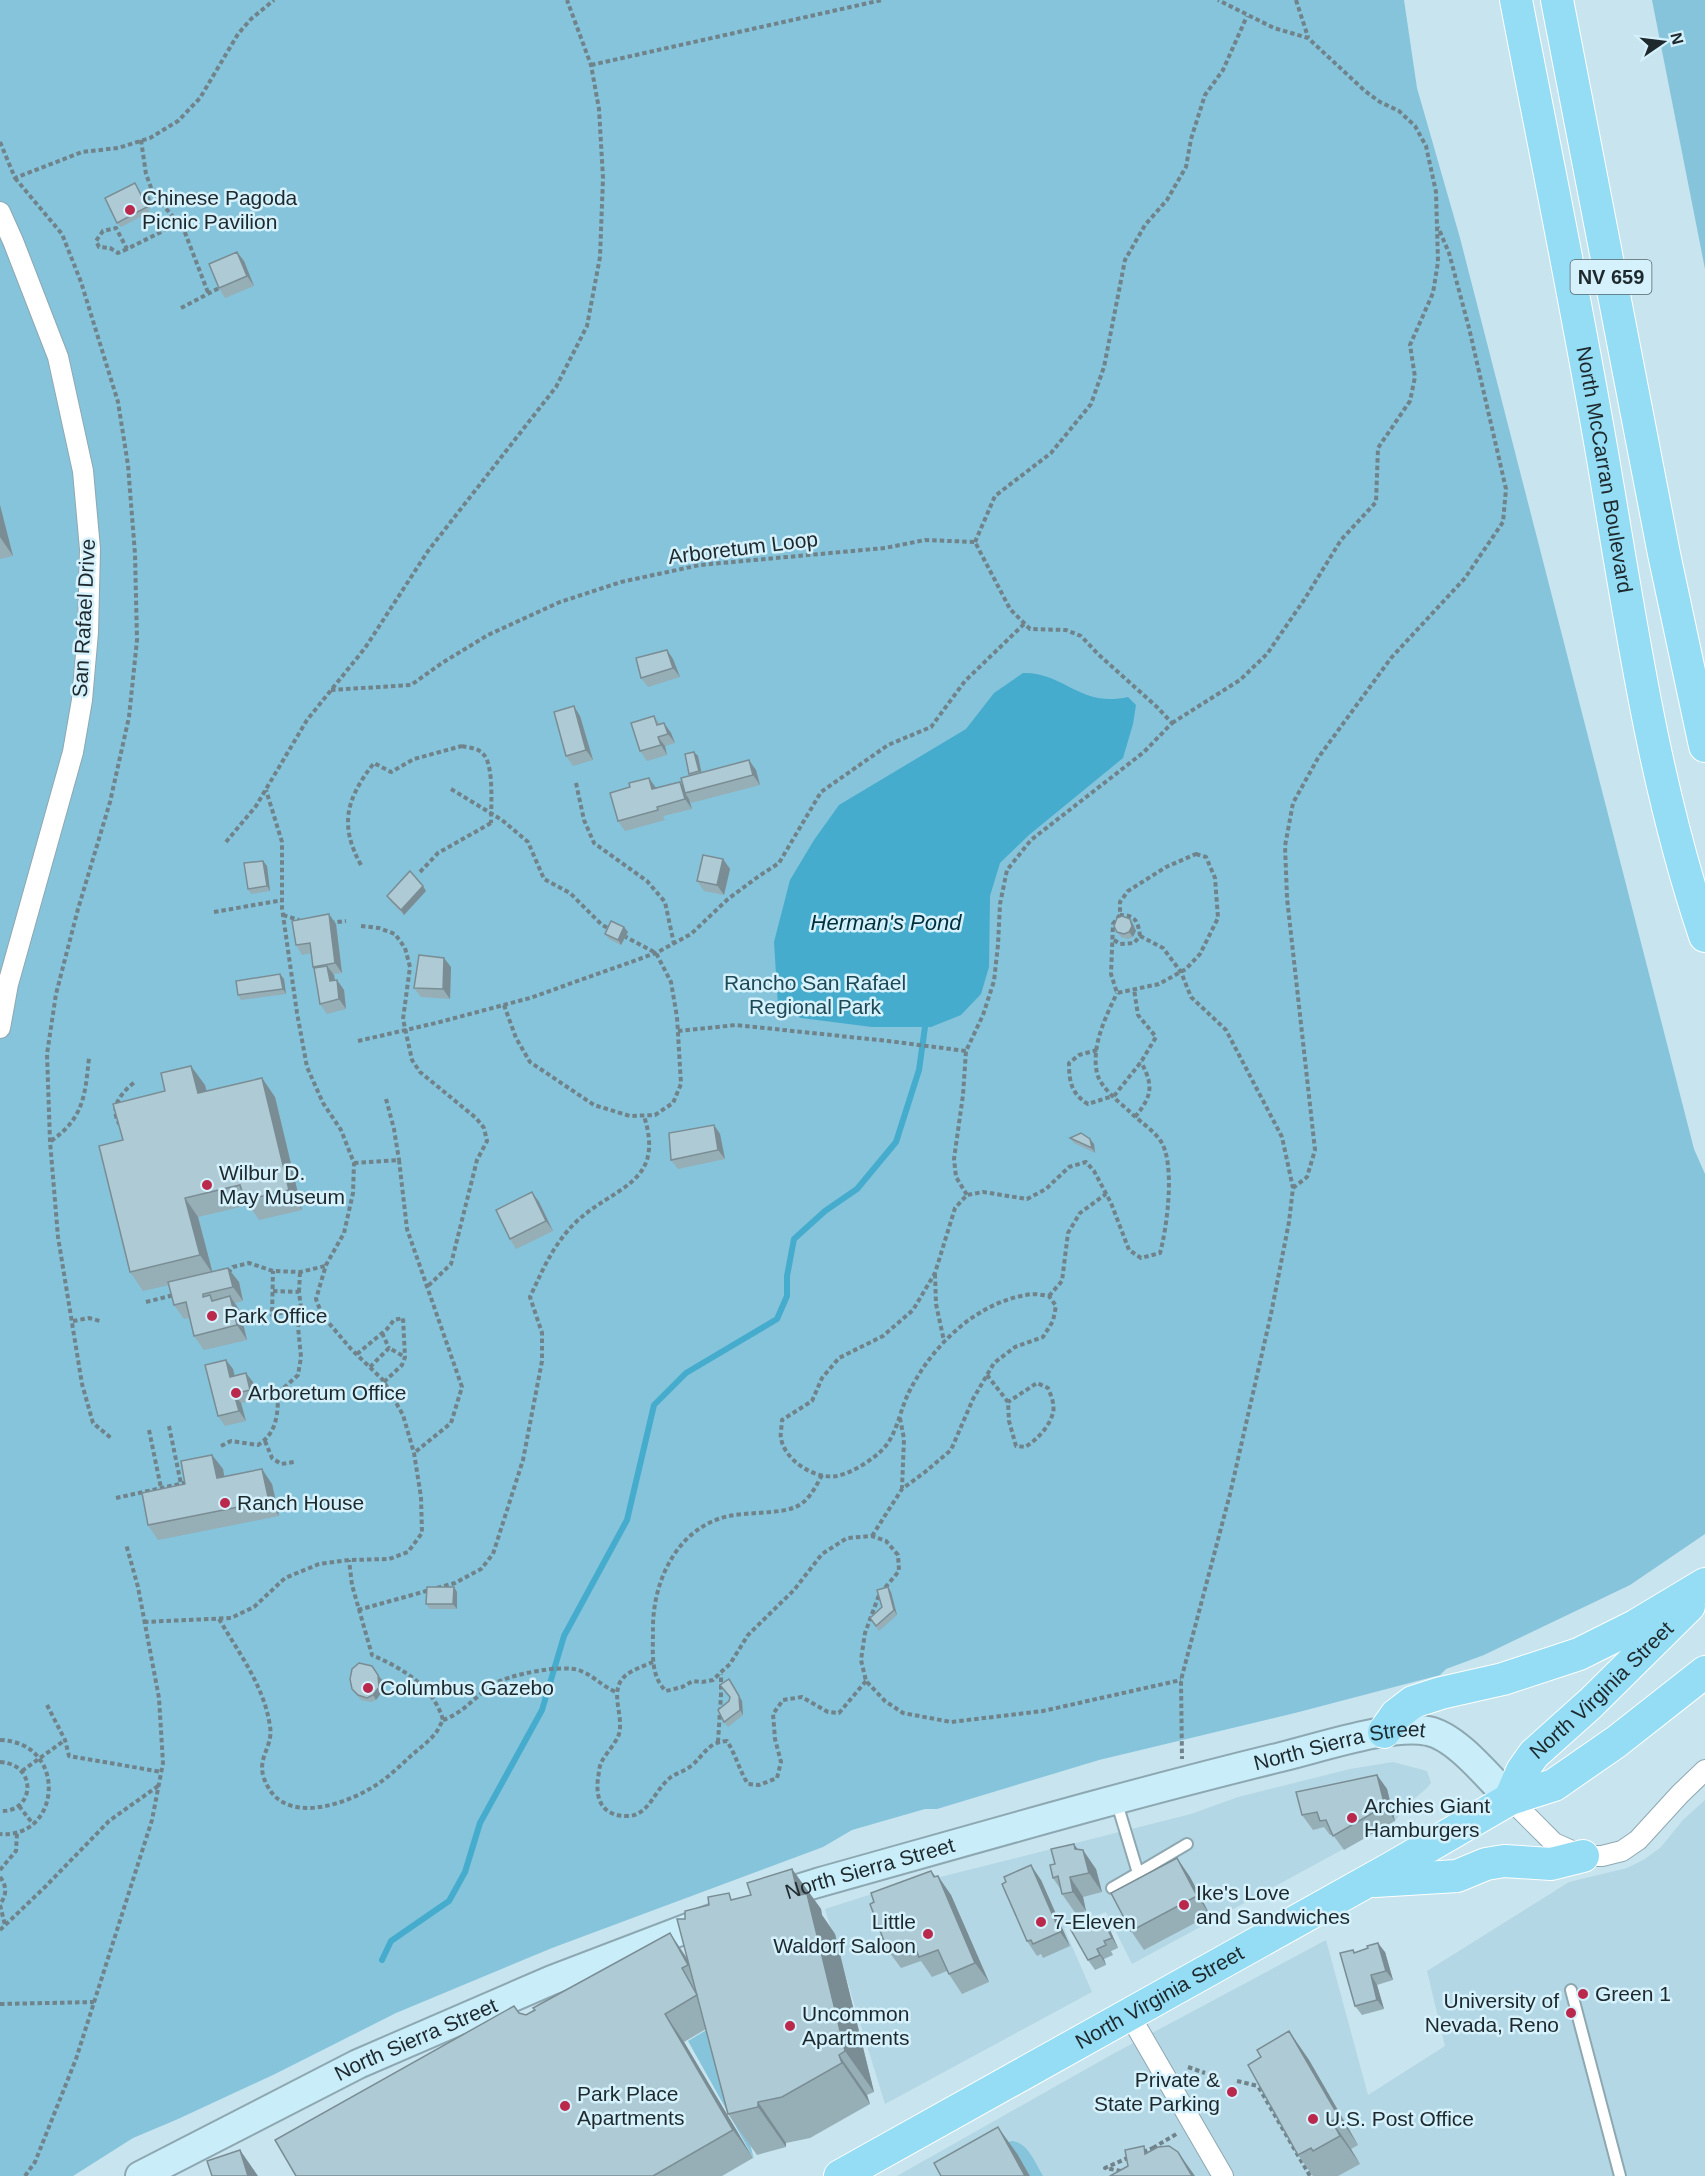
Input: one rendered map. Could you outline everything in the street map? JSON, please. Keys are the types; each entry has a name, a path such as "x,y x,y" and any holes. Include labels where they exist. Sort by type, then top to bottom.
{"main road":[{"name":"North McCarran Boulevard","path":"1516,0 1577,312 1648,725 1676,842 1705,936"},
{"name":"North McCarran Boulevard","path":"1557,0 1664,554 1705,746"},
{"path":"1384,1732 1396,1715 1413,1702 1503,1679 1579,1654 1608,1641 1705,1584"},
{"name":"North Virginia Street","path":"1510,1799 1522,1770 1534,1754 1591,1704 1705,1591"},
{"name":"North Virginia Street","path":"840,2176 1368,1881 1510,1799 1554,1785 1661,1708 1705,1672"},
{"name":"North Sierra Street","path":"141,2176 368,2060 552,1980 742,1908 817,1883 1184,1781 1384,1732 1426,1730 1441,1734 1458,1746 1510,1799"},
{"path":"1368,1881 1456,1876 1495,1863 1551,1864 1583,1856"}],"street":[{"name":"San Rafael Drive","path":"0,212 58,357 83,471 90,549 88,632 82,700 73,752 4,983 0,1028"},
{"path":"1510,1799 1554,1843 1583,1856 1602,1856 1622,1851 1638,1840 1705,1770"},
{"path":"1129,2014 1223,2176"}],"lane":[{"path":"1116,1800 1138,1873"},
{"path":"1112,1888 1187,1844"},
{"path":"1571,1990 1620,2176"}],"path":[{"path":"15,178 82,152 118,148 160,133 187,112 200,98 238,34 251,19 274,0"},
{"path":"226,842 256,806 307,720 365,648 428,551 556,387 586,326 600,257 603,178 599,108 591,64 567,0"},
{"path":"591,64 882,0"},
{"path":"967,1195 956,1177 954,1159 963,1095 966,1052 983,1015 994,981 999,945 1000,904 1007,870 1032,840 1144,752 1172,723 1240,680 1267,654 1341,540 1376,502 1378,448 1410,401 1412,393 1415,377 1410,345 1433,293 1438,262 1436,192 1426,146 1415,126 1399,111 1380,102 1365,91 1308,38 1274,28 1218,0"},
{"path":"1296,0 1308,38"},
{"path":"1172,723 1081,636 1066,630 1030,629 1024,624 1010,609 975,542 995,496 1051,453 1091,404 1104,367 1125,260 1145,225 1167,200 1186,167 1191,139 1205,95 1223,70 1247,16"},
{"path":"141,140 146,174 153,194 184,230 209,295"},
{"path":"0,142 15,178 62,234 81,282 118,402 128,465 135,554 137,640 129,717 110,802 78,909 56,994 47,1054 50,1141 58,1237 82,1384 93,1423 111,1438"},
{"path":"148,207 150,205 148,198 153,194"},
{"path":"127,249 116,228 103,231 96,241 99,247 110,248 118,253 127,249 179,224"},
{"path":"1293,1188 1307,1177 1315,1150 1287,898 1285,846 1293,803 1318,758 1391,658 1465,578 1503,522 1506,489 1469,328 1449,253 1438,227"},
{"path":"181,308 221,287"},
{"name":"Arboretum Loop","path":"331,690 411,685 488,635 560,602 621,582 700,565 885,548 925,540 975,542"},
{"path":"358,1041 504,1005 601,974 656,953 692,934 728,899 779,863 821,792 888,745 932,727 965,681 1024,624"},
{"path":"361,865 351,845 347,821 354,792 374,763 391,772 414,759 462,746 477,749 485,756 490,767 491,823 438,854 420,872"},
{"path":"576,783 584,819 594,843 646,881 665,902 674,944"},
{"path":"451,789 502,820 528,842 544,879 570,893 602,925 611,930"},
{"path":"144,1622 231,1618 254,1607 285,1578 319,1564 349,1560 389,1559 408,1552 422,1533 421,1497 414,1453 403,1415 384,1382 322,1315 316,1299 326,1265 344,1233 353,1193 354,1163 342,1130 323,1103 307,1066 282,908 282,842 266,790"},
{"path":"872,1536 902,1489 951,1450 973,1400 994,1363 1015,1347 1043,1337 1053,1321 1056,1306 1049,1296 1028,1294 993,1304 944,1341 918,1374 894,1431 884,1448 860,1466 837,1476 822,1475 802,1466 787,1454 781,1438 782,1420 812,1401 822,1378 839,1358 883,1336 913,1310 935,1273 955,1208 967,1195 983,1192 1027,1199 1046,1188 1069,1167 1086,1162 1094,1171 1106,1194 1129,1250 1141,1258 1160,1253 1166,1210 1168,1159 1160,1140 1107,1090 1097,1074 1097,1050 1105,1018 1117,993 1111,974 1113,924 1120,915 1120,902 1128,891 1166,867 1196,854 1206,857 1215,878 1218,918 1200,954 1181,972 1159,984 1117,993"},
{"path":"214,912 283,900"},
{"path":"283,915 304,922"},
{"path":"1120,915 1131,915 1135,918 1140,936 1163,948 1181,972 1191,997 1226,1030 1282,1137 1293,1188 1289,1222 1271,1314 1230,1494 1181,1680 1181,1743 1184,1781"},
{"path":"325,924 346,921"},
{"path":"362,926 379,928 395,934 405,948 410,967 403,1009 411,1060 420,1072 476,1118 484,1128 487,1141 477,1161 451,1264 426,1288"},
{"path":"504,1005 516,1038 530,1062 594,1105 630,1116 655,1116 673,1103 681,1084 678,1031 671,982 656,953 620,934"},
{"path":"1113,940 1120,944 1134,943 1140,936"},
{"path":"1097,1050 1079,1055 1069,1063 1069,1076 1076,1096 1088,1104 1114,1096 1141,1062 1156,1037 1138,1015 1134,989"},
{"path":"678,1031 736,1024 966,1052"},
{"path":"50,1141 65,1131 85,1097 89,1058"},
{"path":"1135,1117 1143,1108 1151,1090 1149,1076 1141,1062"},
{"path":"120,1125 115,1103 123,1091 136,1081"},
{"path":"386,1099 394,1129 407,1229 462,1388 451,1423 414,1453"},
{"path":"358,1610 455,1583 482,1569 494,1554 523,1460 542,1361 542,1333 530,1297 549,1254 576,1222 630,1184 646,1167 650,1134 644,1116"},
{"path":"354,1163 399,1160"},
{"path":"1049,1296 1062,1281 1068,1233 1080,1213 1106,1194"},
{"path":"224,1278 233,1267 249,1263 273,1271 300,1272 326,1265"},
{"path":"273,1271 272,1315 301,1308"},
{"path":"221,1446 231,1441 258,1445 270,1438 278,1408 278,1393 298,1375 302,1357 298,1327 301,1308 300,1272"},
{"path":"935,1273 936,1304 944,1341"},
{"path":"273,1291 299,1292"},
{"path":"146,1302 177,1294"},
{"path":"73,1321 89,1318 100,1321"},
{"path":"357,1354 394,1320 403,1318 405,1357 402,1365 384,1382"},
{"path":"382,1333 389,1348 405,1357"},
{"path":"370,1367 389,1348"},
{"path":"987,1374 1008,1402 1012,1436 1016,1446 1025,1447 1037,1439 1054,1412 1048,1388 1037,1383 1008,1402"},
{"path":"899,1415 904,1439 902,1489"},
{"path":"169,1426 183,1492"},
{"path":"148,1430 162,1496"},
{"path":"265,1441 272,1458 280,1464 294,1462"},
{"path":"822,1475 811,1495 794,1508 728,1516 697,1528 671,1558 657,1592 652,1616 653,1662 659,1684 666,1691 682,1688 693,1681 713,1680 730,1664 748,1635 794,1590 822,1554 847,1538 872,1536 886,1541 898,1556 899,1571 879,1595 865,1633 861,1660 866,1681 885,1701 903,1713 951,1722 1043,1711 1181,1680"},
{"path":"116,1498 192,1481"},
{"path":"25,2176 34,2162 68,2080 152,1820 164,1763 159,1698 138,1587 126,1544"},
{"path":"349,1560 358,1610 372,1655 391,1663 417,1681 439,1704 443,1720"},
{"path":"219,1618 253,1677 265,1704 271,1729 260,1769 275,1796 292,1806 313,1809 342,1802 381,1782 434,1735 443,1720 457,1714 494,1683 508,1678 561,1668 580,1670 607,1689 616,1692"},
{"path":"653,1662 624,1677 616,1692 621,1717 618,1735 600,1763 597,1789 601,1806 609,1813 631,1816 647,1809 656,1792 671,1777 691,1766 706,1749 718,1742 727,1742 731,1747 748,1784 759,1785 777,1778 781,1762 775,1738 773,1714 783,1700 802,1696 828,1712 839,1713 866,1681"},
{"path":"718,1742 720,1673"},
{"path":"47,1706 65,1740 69,1756 162,1772"},
{"path":"0,1740 16,1741 29,1748 40,1758 47,1771 50,1785 45,1806 33,1824 17,1832 0,1834"},
{"path":"22,1771 65,1740"},
{"path":"0,1762 16,1765 22,1771 28,1785 27,1792 19,1806 12,1810 0,1811"},
{"path":"0,1930 109,1821 159,1785"},
{"path":"19,1806 33,1824"},
{"path":"0,1870 16,1851 17,1832"},
{"path":"0,1876 6,1892 0,1904 5,1925"},
{"path":"0,2004 94,2002"},
{"path":"1188,2067 1205,2073"},
{"path":"1237,2081 1258,2086 1267,2081"},
{"path":"1258,2086 1310,2176"},
{"path":"1126,2172 1105,2168 1154,2148 1179,2132"},
{"path":"1154,2148 1156,2157"}],"shaded area":[{"path":"1393,1762 1427,1771 1431,1783 1408,1804 1395,1821 1132,1964 1106,1912 1064,1928 1092,1992 885,2104 825,1909 872,1894 1191,1814 1238,1797 1350,1769"},
{"name":"University of Nevada, Reno","path":"1705,1800 1705,2176 897,2176 1111,2055 1326,1940 1368,2095 1445,2046 1427,1971 1569,1882 1627,1868 1645,1859 1661,1847 1683,1820"}],"green space":[{"name":"Rancho San Rafael Regional Park","path":"0,0 1404,0 1417,88 1460,238 1694,1149 1705,1174 1705,1534 1630,1585 1484,1655 1446,1669 1440,1675 1295,1713 1099,1760 937,1809 925,1809 852,1830 823,1847 552,1948 396,2013 275,2074 133,2138 73,2176 0,2176"},
{"path":"1652,0 1705,0 1705,269"},
{"path":"718,2023 754,2159 688,2041"},
{"path":"1011,2141 1017,2142 1026,2149 1043,2176 1030,2176 1018,2155 942,2176"}],"water":[{"name":"Herman's Pond","path":"1023,673 1050,678 1097,698 1128,697 1136,705 1123,758 1029,835 1000,863 990,896 989,967 981,994 961,1015 931,1027 872,1027 801,1018 778,1006 774,942 790,880 839,805 966,729 994,693"}],"building":[{"name":"Chinese Pagoda Picnic Pavilion","path":"135,183 147,207 117,223 105,198"},
{"path":"237,252 247,276 219,288 209,264"},
{"path":"667,650 673,668 641,678 636,658"},
{"path":"574,706 586,750 566,756 554,712"},
{"path":"654,716 657,725 664,723 668,734 658,737 661,745 640,751 631,723"},
{"path":"694,752 699,771 689,774 685,754"},
{"path":"749,760 753,775 685,793 681,778"},
{"path":"649,778 652,789 680,782 685,799 657,807 658,810 618,821 610,793 630,787 629,783"},
{"path":"703,855 723,859 717,885 697,881"},
{"path":"263,861 267,886 248,889 244,863"},
{"path":"410,871 423,886 401,910 387,896"},
{"path":"329,914 335,963 313,967 310,943 296,945 292,921"},
{"path":"1122,916 1130,919 1132,926 1129,932 1124,934 1117,932 1114,926 1117,918"},
{"path":"611,921 624,927 618,940 605,934"},
{"path":"419,955 444,958 443,989 414,988"},
{"path":"327,966 330,981 337,980 339,999 320,1004 314,968"},
{"path":"280,974 283,989 238,995 236,981"},
{"name":"Wilbur D. May Museum","path":"191,1066 198,1093 262,1078 289,1190 245,1200 240,1185 185,1198 200,1255 130,1272 99,1146 123,1140 113,1104 165,1091 161,1073"},
{"path":"714,1125 718,1150 671,1160 669,1133"},
{"path":"1081,1133 1090,1139 1092,1148 1070,1138"},
{"path":"532,1192 546,1221 510,1239 496,1210"},
{"path":"228,1268 233,1287 203,1294 203,1297 210,1295 212,1301 230,1296 237,1325 194,1336 186,1302 174,1305 168,1282"},
{"name":"Arboretum Office","path":"226,1360 230,1377 246,1373 250,1390 234,1394 239,1411 218,1416 205,1365"},
{"path":"212,1455 217,1478 262,1469 269,1501 148,1525 142,1493 185,1484 181,1461"},
{"path":"427,1587 454,1587 453,1604 426,1604"},
{"path":"888,1587 894,1610 876,1626 870,1618 882,1607 877,1590"},
{"name":"Columbus Gazebo","path":"359,1663 372,1666 378,1675 379,1687 373,1695 367,1698 358,1695 352,1689 350,1679 352,1669"},
{"path":"729,1679 739,1696 740,1710 724,1722 718,1710 729,1701 730,1697 720,1685"},
{"path":"1377,1775 1385,1806 1333,1836 1326,1820 1320,1821 1317,1812 1302,1815 1296,1792"},
{"path":"1074,1844 1075,1849 1083,1850 1089,1873 1070,1877 1073,1892 1062,1894 1058,1876 1053,1878 1050,1865 1055,1864 1051,1849"},
{"path":"1177,1858 1197,1896 1131,1931 1111,1893"},
{"name":"7-Eleven","path":"1031,1865 1060,1932 1033,1944 1031,1940 1027,1941 1002,1884 1006,1882 1004,1877"},
{"name":"Uncommon Apartments","path":"792,1869 798,1895 807,1894 845,2051 839,2055 842,2063 782,2097 758,2102 758,2107 728,2114 677,1919 685,1919 685,1911 709,1905 708,1897 729,1893 731,1900 751,1895 747,1883"},
{"name":"Little Waldorf Saloon","path":"931,1871 934,1877 938,1876 975,1963 949,1974 938,1950 919,1957 912,1940 887,1949 870,1904 874,1902 871,1893"},
{"path":"1094,1919 1096,1924 1103,1920 1112,1938 1104,1941 1106,1945 1097,1949 1100,1955 1088,1960 1071,1930"},
{"name":"Park Place Apartments","path":"670,1933 688,1965 682,1968 697,1995 665,2014 733,2130 653,2176 296,2176 275,2140 514,2006 519,2013 526,2015 535,2010 533,2008"},
{"path":"1378,1943 1386,1971 1371,1975 1377,2000 1355,2006 1340,1953 1353,1950 1354,1953"},
{"name":"U.S. Post Office","path":"1289,2031 1339,2117 1332,2121 1340,2136 1313,2151 1311,2148 1298,2155 1248,2065 1261,2057 1257,2050"},
{"path":"998,2127 1025,2176 941,2176 934,2163"},
{"path":"1144,2146 1145,2154 1158,2147 1169,2146 1178,2152 1192,2176 1110,2176 1128,2166 1125,2150"},
{"path":"240,2150 248,2176 212,2176 207,2161"}],"waterway":[{"path":"382,1960 391,1941 449,1901 465,1872 480,1823 542,1710 564,1636 627,1520 654,1405 686,1373 777,1319 787,1296 787,1276 794,1239 825,1211 857,1189 896,1142 919,1070 925,1027"}],"place":[{"name":"Chinese Pagoda Picnic Pavilion","path":"130,210"},
{"name":"Wilbur D. May Museum","path":"207,1185"},
{"name":"Park Office","path":"212,1316"},
{"name":"Arboretum Office","path":"236,1393"},
{"name":"Ranch House","path":"225,1503"},
{"name":"Columbus Gazebo","path":"368,1688"},
{"name":"Archies Giant Hamburgers","path":"1352,1818"},
{"name":"Ike's Love and Sandwiches","path":"1184,1905"},
{"name":"7-Eleven","path":"1041,1922"},
{"name":"Little Waldorf Saloon","path":"928,1934"},
{"name":"Green 1","path":"1583,1994"},
{"name":"University of Nevada, Reno","path":"1571,2013"},
{"name":"Uncommon Apartments","path":"790,2026"},
{"name":"Private & State Parking","path":"1232,2092"},
{"name":"Park Place Apartments","path":"565,2106"},
{"name":"U.S. Post Office","path":"1313,2119"}]}
